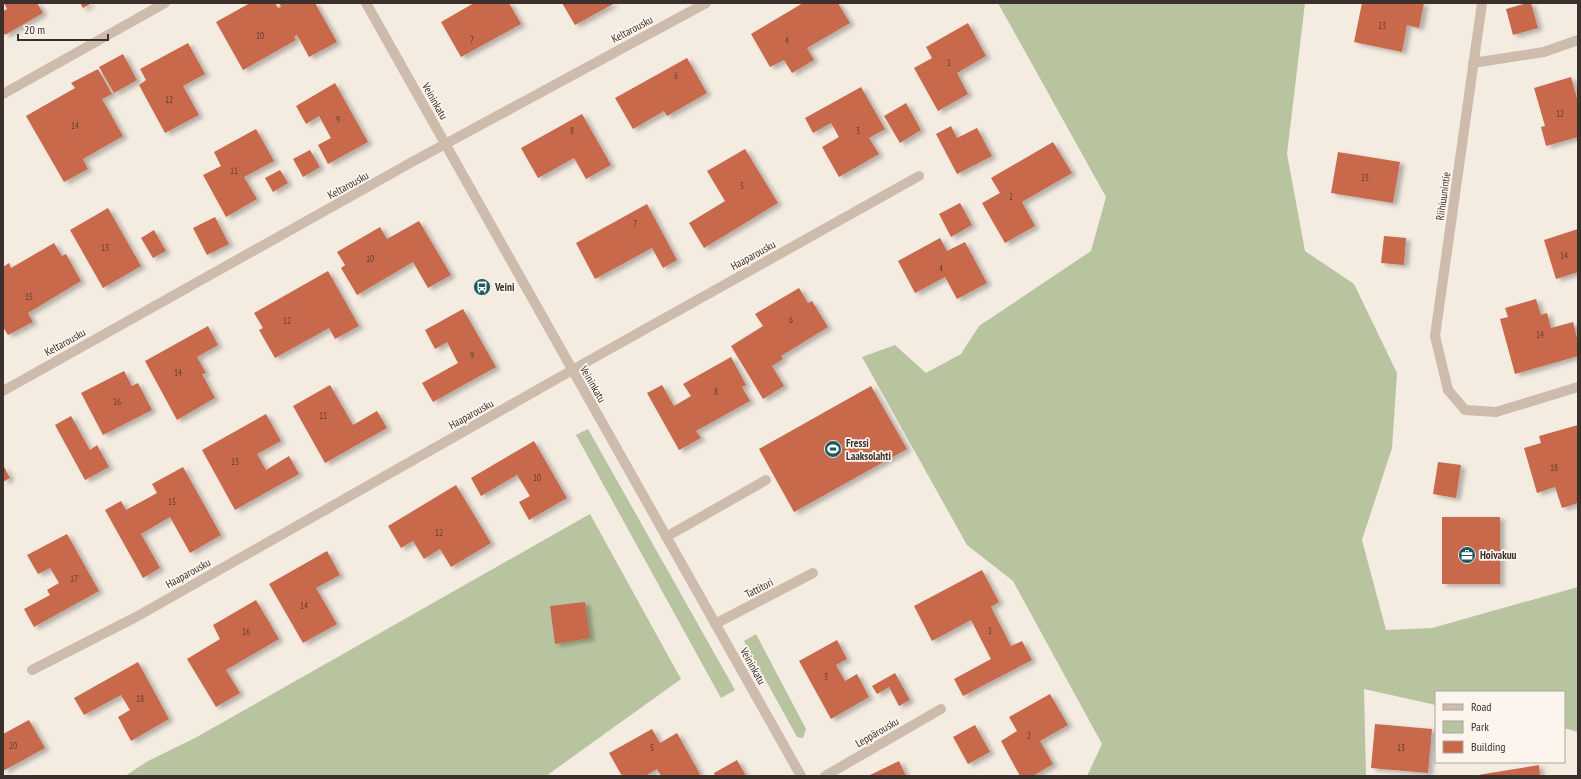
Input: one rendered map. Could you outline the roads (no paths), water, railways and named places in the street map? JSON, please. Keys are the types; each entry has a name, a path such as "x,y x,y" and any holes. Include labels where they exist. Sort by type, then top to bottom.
{"street":[{"path":"3,94 165,3"},
{"name":"Veininkatu","path":"366,3 801,776"},
{"name":"Keltarousku","path":"3,391 445,144 706,3"},
{"name":"Riihiuunintie","path":"1482,3 1435,336 1448,390 1465,410 1496,412 1578,387"},
{"path":"1473,63 1544,52 1578,40"},
{"name":"Haaparousku","path":"32,670 136,617 572,370 919,176"},
{"path":"666,537 766,480"},
{"name":"Tattitori","path":"715,624 813,573"},
{"name":"Leppärousku","path":"825,776 941,709"}],"place":[{"name":"Veini","path":"482,287"},
{"name":"Fressi Laaksolahti","path":"833,449"},
{"name":"Hoivakuu","path":"1467,555"}]}
